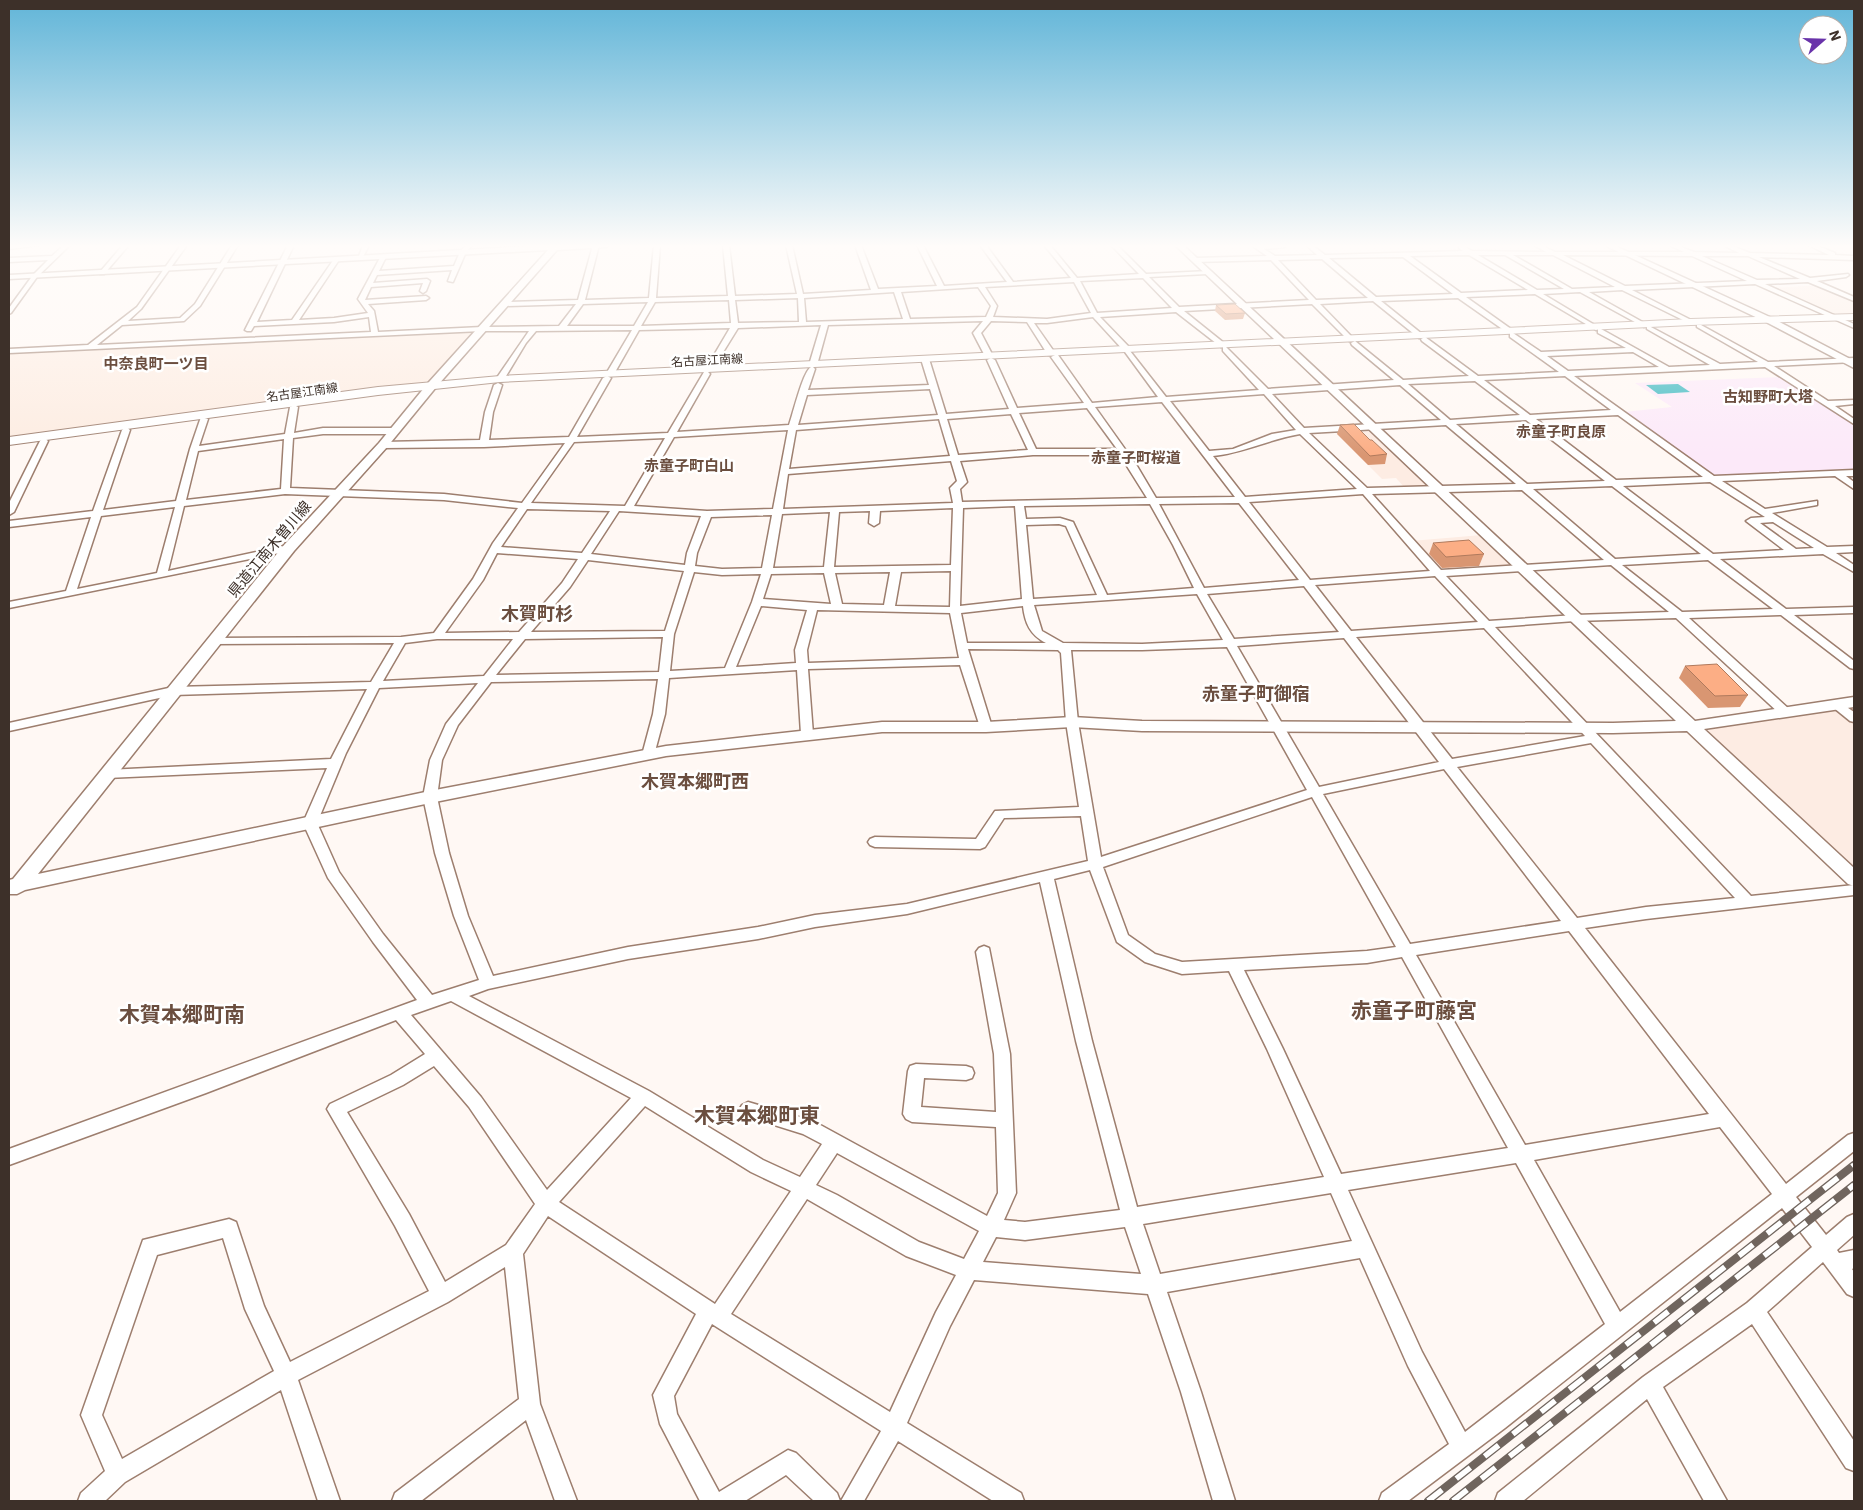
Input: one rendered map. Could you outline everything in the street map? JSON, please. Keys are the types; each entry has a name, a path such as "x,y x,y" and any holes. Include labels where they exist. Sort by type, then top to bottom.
{"main road":[{"name":"県道江南木曽川線","path":"12,889 289,548 338,492 383,445 494,315"},
{"name":"名古屋江南線","path":"9,441 432,387 499,382 1695,324 1760,324 1769,320 1854,316"},
{"name":"名古屋江南線","path":"9,446 432,387"}],"street":[{"path":"90,347 130,315"},
{"path":"120,323 182,320 187,315"},
{"path":"244,340 256,315"},
{"path":"294,322 298,315"},
{"path":"252,324 334,320 363,315"},
{"path":"372,315 374,334"},
{"path":"561,328 571,315"},
{"path":"437,636 478,580 494,550 572,439 643,315"},
{"path":"628,509 670,434 735,326 734,315"},
{"path":"802,315 803,325"},
{"path":"905,315 907,321"},
{"path":"991,315 989,320 977,333 1016,412 1033,452"},
{"path":"9,351 482,329 803,325 907,321 989,320 1030,322 1091,315"},
{"path":"1095,315 1166,400 1241,500 1854,1287"},
{"path":"1185,315 1223,347 1302,431 1365,491 1438,572 1750,903"},
{"path":"1254,315 1854,879"},
{"path":"1326,315 1352,341 1447,422 1678,615 1785,712"},
{"path":"1395,315 1854,666"},
{"path":"1487,315 1712,479 1854,569"},
{"path":"1575,315 1669,369"},
{"path":"1626,315 1718,366"},
{"path":"1678,315 1766,364 1854,422"},
{"path":"1759,315 1851,362"},
{"path":"1834,315 1854,326"},
{"path":"1030,322 1088,406 1123,452 1178,545 1200,590 1617,1326"},
{"path":"729,671 757,602 766,573 792,429 825,324"},
{"path":"484,444 489,412 499,382 523,342 534,329"},
{"path":"1539,354 1634,350"},
{"path":"926,361 962,482 955,488 958,506 955,610 965,661 986,727"},
{"path":"383,445 484,444 792,429 1332,387 1718,366 1851,362"},
{"path":"802,394 933,387"},
{"path":"1826,404 1854,402"},
{"path":"285,491 289,435 294,407"},
{"path":"1206,454 1234,451 1275,436 1302,431 1619,412"},
{"path":"162,575 194,449 204,419"},
{"path":"70,593 126,430"},
{"path":"194,449 323,431 394,431"},
{"path":"9,512 44,441"},
{"path":"785,472 1033,452 1123,452"},
{"path":"9,524 285,491 444,497 524,506 616,508 707,514 1019,503 1241,500 1365,491 1524,487 1854,473"},
{"path":"1837,474 1854,486"},
{"path":"1019,503 1023,522 1027,602 1036,632 1063,648 1066,652 1072,722 1095,864 1122,938 1150,958 1182,968 1367,957 1646,913 1854,890"},
{"path":"1763,512 1814,503"},
{"path":"488,983 461,916 442,853 430,797 436,760 452,724 521,636 566,585 583,556 616,508"},
{"path":"874,523 875,509"},
{"path":"835,510 829,571 837,608"},
{"path":"648,755 659,714 669,634 690,568 692,553 707,514"},
{"path":"1773,519 1751,521 1793,552"},
{"path":"1023,522 1060,521 1070,524 1103,598"},
{"path":"9,605 289,548"},
{"path":"757,602 837,608 955,610 1027,602 1103,598 1438,572 1523,569 1854,548"},
{"path":"494,550 583,556 722,572 766,573 956,568"},
{"path":"889,609 896,569"},
{"path":"807,734 800,650 813,607"},
{"path":"962,646 1063,648 1231,643 1575,618 1854,610"},
{"path":"214,641 401,640 437,636 669,634"},
{"path":"401,640 374,685 335,763 310,823 334,874 378,938 428,1002"},
{"path":"9,727 173,691 374,685 489,679 663,676 802,666 965,661"},
{"path":"12,889 109,864 430,797 666,751 807,734 882,727 986,727 1072,722 1142,726 1418,727 1589,733 1692,726 1854,702"},
{"path":"1838,705 1854,718"},
{"path":"9,1157 200,1088 399,1012 488,983 628,953 758,933 815,921 907,909 1095,864 1314,792 1448,764 1580,742 1589,733"},
{"path":"107,774 335,763"},
{"path":"875,842 980,844 1000,814 1087,811"},
{"path":"1046,876 1084,1041 1131,1217 1191,1392 1224,1501"},
{"path":"852,1501 894,1428 943,1319 991,1228 1007,1193 1002,1054 984,952"},
{"path":"1234,966 1275,1049 1415,1359 1462,1448"},
{"path":"452,994 644,1096 757,1166 831,1201 912,1249 968,1270 1154,1285 1364,1248"},
{"path":"399,1012 475,1102 546,1204 713,1314 1013,1501"},
{"path":"436,1056 396,1080 336,1109 402,1220 441,1295"},
{"path":"966,1073 916,1071 912,1114 1004,1120"},
{"path":"89,1501 117,1474 286,1375 441,1295 513,1252 546,1204 644,1096"},
{"path":"748,1110 807,1127 991,1228 1025,1232 1419,1172 1723,1119"},
{"path":"1390,1501 1462,1448 1854,1141"},
{"path":"712,1501 667,1417 663,1395 713,1314 834,1142"},
{"path":"1506,1501 1650,1384 1829,1256 1854,1223"},
{"path":"117,1474 92,1416 150,1247 229,1228 255,1309 286,1375 330,1501"},
{"path":"513,1252 530,1404 566,1501"},
{"path":"1829,1256 1854,1259"},
{"path":"1754,1310 1854,1460"},
{"path":"1650,1384 1716,1501"},
{"path":"403,1501 530,1404"},
{"path":"726,1501 788,1461 829,1501"}],"shaded area":[{"path":"472,330 475,332 433,379 425,382 9,437 9,352"},
{"path":"1780,377 1854,425 1854,471 1714,477 1624,412 1672,407 1635,383"},
{"path":"1373,427 1438,488 1406,489 1396,478 1382,479 1352,449 1375,446 1351,448 1333,430"},
{"path":"1482,535 1517,568 1439,572 1411,541"},
{"path":"1836,709 1854,723 1854,875 1701,729"}],"water":[{"path":"1678,384 1690,392 1658,394 1646,385"}],"building":[{"path":"1354,424 1387,454 1370,456 1340,425"},
{"path":"1469,540 1484,554 1446,557 1433,543"},
{"path":"1717,664 1748,695 1715,696 1685,666"}],"railway":[{"path":"1428,1501 1854,1165"},
{"path":"1453,1501 1854,1185"}],"district":[{"name":"中奈良町一ツ目","path":"156,363"},
{"name":"古知野町大塔","path":"1768,396"},
{"name":"赤童子町良原","path":"1561,431"},
{"name":"赤童子町桜道","path":"1136,457"},
{"name":"赤童子町白山","path":"689,465"},
{"name":"木賀町杉","path":"537,613"},
{"name":"赤童子町御宿","path":"1256,693"},
{"name":"木賀本郷町西","path":"695,781"},
{"name":"赤童子町藤宮","path":"1414,1010"},
{"name":"木賀本郷町南","path":"182,1014"},
{"name":"木賀本郷町東","path":"757,1115"}]}
